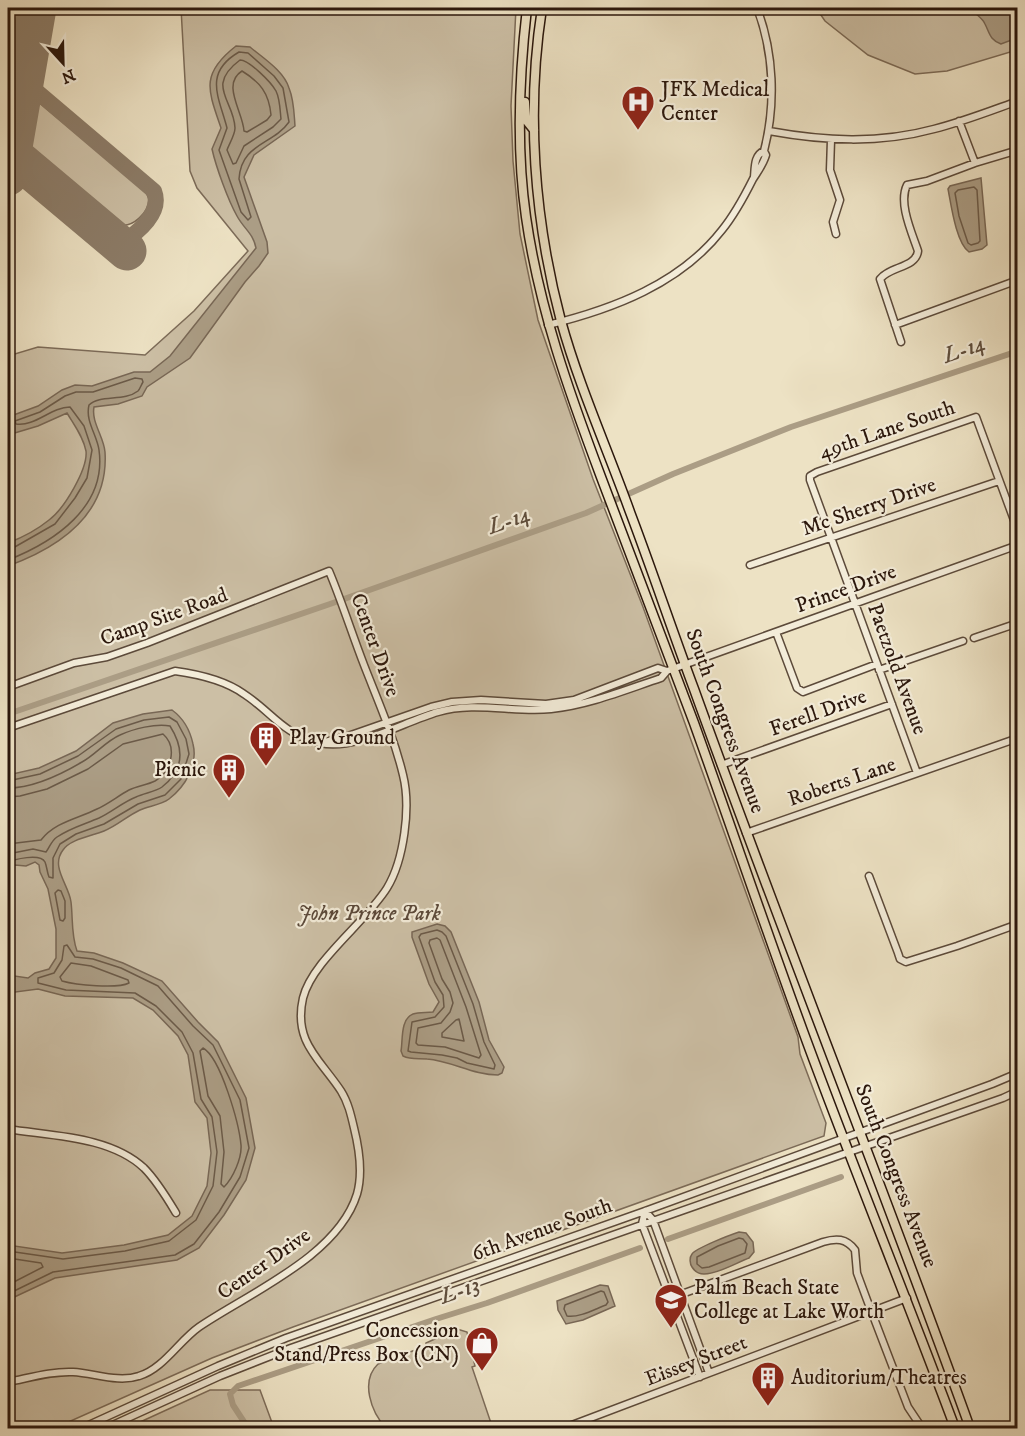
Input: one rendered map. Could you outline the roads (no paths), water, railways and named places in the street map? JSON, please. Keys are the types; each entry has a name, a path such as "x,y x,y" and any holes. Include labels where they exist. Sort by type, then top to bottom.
{"main road":[{"name":"South Congress Avenue","path":"527,8 519,120 523,186 531,245 548,325 565,381 670,670 726,812 808,1044 955,1428"},
{"name":"South Congress Avenue","path":"542,8 536,58 534,130 541,219 561,322 754,855 861,1132 970,1428"},
{"path":"525,24 529,41 526,120 534,130"},
{"path":"726,812 738,828 746,833"},
{"path":"735,837 743,841 754,855"}],"street":[{"path":"548,325 639,294 658,285 704,250 735,213 754,177 758,156 764,151 771,115 770,62 764,27 757,8"},
{"path":"768,131 831,140 893,137 935,129 1017,101"},
{"path":"959,121 975,163"},
{"path":"831,140 830,170 840,200 833,222 836,234"},
{"path":"901,342 880,279 885,272 914,261 918,256 908,222 904,191 907,185 927,181 1016,150 1017,158"},
{"path":"895,325 1017,280"},
{"name":"49th Lane South","path":"810,476 976,417 999,481"},
{"name":"Paetzold Avenue","path":"810,476 917,773"},
{"path":"999,481 1014,512 1017,531"},
{"name":"Mc Sherry Drive","path":"750,565 999,481"},
{"name":"Prince Drive","path":"8,728 175,671 200,676 243,693 281,726 301,737 321,743 349,743 387,726 441,711 574,700 658,668 670,670 685,665 1017,545"},
{"name":"Center Drive","path":"8,1382 71,1372 125,1379 141,1376 161,1362 197,1329 257,1293 312,1254 348,1214 357,1192 359,1160 355,1130 342,1092 313,1056 306,1041 301,1017 307,985 369,912 387,887 400,860 406,822 404,777 329,571"},
{"name":"Camp Site Road","path":"8,687 74,663 107,657 147,643 329,571"},
{"path":"974,638 1017,623"},
{"path":"776,632 797,688 803,692 963,641"},
{"name":"Ferell Drive","path":"721,765 892,704"},
{"name":"Roberts Lane","path":"746,833 1017,738"},
{"path":"869,876 900,959 906,962 1017,924"},
{"name":"6th Avenue South","path":"82,1428 264,1347 845,1138 1007,1078 1017,1072"},
{"name":"6th Avenue South","path":"106,1428 220,1376 282,1351 1003,1098 1017,1091"},
{"path":"8,1129 109,1146 143,1167 159,1186 176,1213"},
{"path":"645,1211 653,1220 709,1373"},
{"path":"645,1211 642,1224 700,1377"},
{"path":"671,1298 837,1239 850,1244 855,1250 857,1273 908,1407 922,1428"},
{"name":"Eissey Street","path":"564,1428 907,1298"}],"water":[{"path":"912,8 1017,8 1017,38 1001,44 995,41 983,21 974,12 919,12"},
{"path":"236,46 250,47 278,70 286,82 293,102 295,126 254,155 244,177 267,242 268,253 190,358 147,387 142,396 118,404 94,407 94,418 105,452 104,474 99,493 90,510 63,538 46,549 8,566 8,543 40,527 55,515 79,478 86,459 86,451 81,436 67,413 38,426 8,435 8,417 38,406 62,390 75,385 92,386 134,372 150,372 170,356 256,248 253,238 230,201 212,149 221,128 211,93 212,74 224,56"},
{"path":"981,178 987,245 982,249 969,252 957,232 948,189 950,186"},
{"path":"172,710 186,725 194,752 192,767 181,788 166,801 140,810 109,829 66,846 60,856 59,869 70,896 77,951 94,953 123,963 162,981 218,1042 246,1098 255,1148 246,1180 224,1215 199,1248 177,1260 55,1278 8,1300 8,1245 62,1253 124,1245 168,1235 192,1216 207,1186 211,1153 207,1118 195,1102 188,1055 178,1036 153,1010 133,998 65,996 38,989 8,993 8,975 28,978 35,973 49,969 56,958 56,929 48,889 39,865 35,862 26,866 15,865 8,873 8,775 39,768 76,751 113,723 143,714"},
{"path":"437,924 445,926 451,932 479,1002 489,1040 504,1067 502,1073 498,1075 480,1073 436,1060 403,1056 401,1051 406,1020 413,1014 433,1012 439,1002 429,984 412,932"},
{"path":"739,1232 746,1233 753,1242 754,1252 749,1258 709,1274 700,1274 693,1269 690,1259 695,1251"},
{"path":"600,1285 608,1286 615,1306 583,1320 566,1324 558,1310 557,1301"}],"waterway":[{"name":"L-14","path":"8,714 330,604 586,513 673,474 791,427 1018,351"},
{"name":"L-13","path":"668,1239 841,1177"},
{"name":"L-13","path":"248,1428 233,1405 230,1394 238,1386 487,1303 640,1248"}],"place":[{"name":"JFK Medical Center","path":"638,131"},
{"name":"Play Ground","path":"266,767"},
{"name":"Picnic","path":"229,799"},
{"name":"Palm Beach State College at Lake Worth","path":"671,1329"},
{"name":"Concession Stand/Press Box (CN)","path":"482,1372"},
{"name":"Auditorium/Theatres","path":"768,1407"}],"park label":[{"name":"John Prince Park","path":"369,914"}]}
